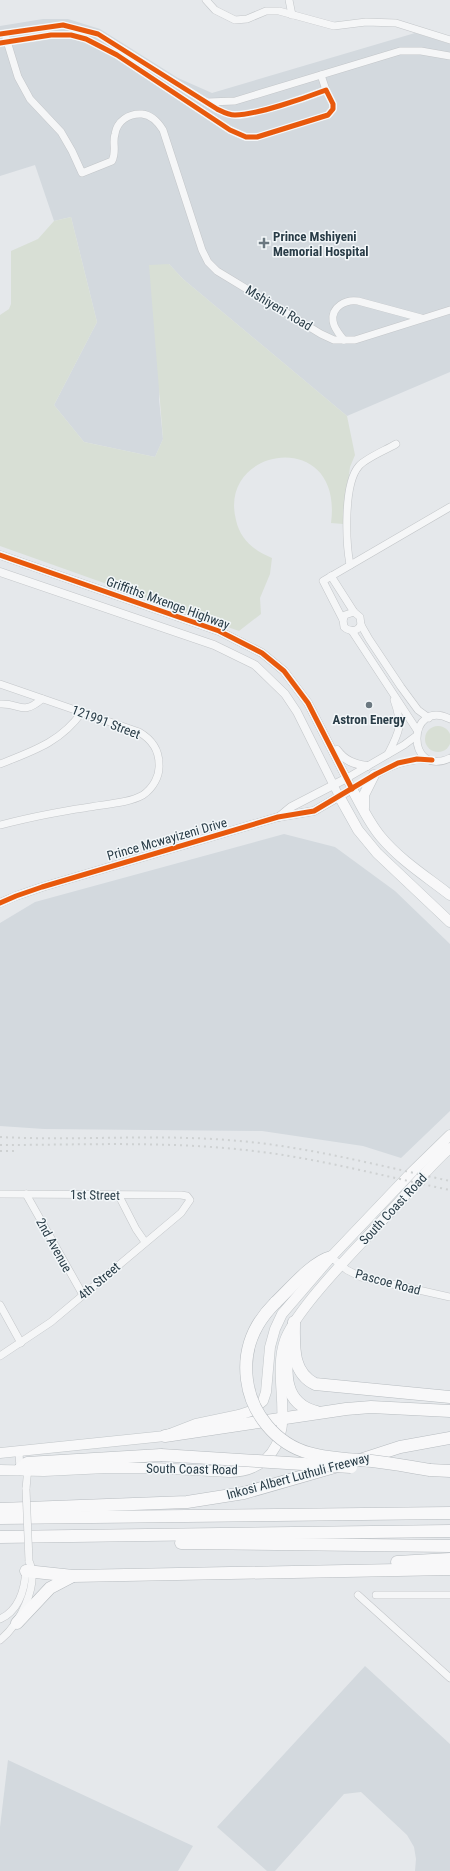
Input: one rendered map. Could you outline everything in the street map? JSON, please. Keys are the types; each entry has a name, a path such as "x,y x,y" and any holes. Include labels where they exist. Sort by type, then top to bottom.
{"highway":[{"path":"332,1257 324,1260 311,1270 275,1303 262,1318 254,1332 247,1355 246,1369 249,1392 254,1406 270,1429 286,1442 308,1453 430,1470"},
{"path":"292,1326 296,1361 302,1374 315,1384 450,1397"},
{"path":"292,1326 286,1370 290,1390 300,1405 307,1409 319,1412"},
{"path":"165,1436 319,1412 371,1407 393,1403 450,1404"},
{"path":"371,1407 450,1411"},
{"name":"Inkosi Albert Luthuli Freeway","path":"0,1509 132,1505 187,1502 220,1497 292,1480 400,1447 450,1438"},
{"path":"24,1461 161,1455 376,1469 450,1471"},
{"path":"0,1518 450,1513"},
{"path":"0,1537 450,1531"},
{"path":"129,1536 184,1543 450,1546"},
{"path":"29,1568 72,1576 266,1571 290,1568 450,1559"},
{"path":"266,1571 292,1573 450,1569"},
{"path":"17,1623 50,1588 72,1576"}],"main road":[{"path":"366,815 363,804 364,795 374,775"},
{"path":"352,789 380,837 394,852 450,895"},
{"path":"339,796 358,830 373,848 448,921"},
{"path":"410,1174 450,1131"},
{"name":"South Coast Road","path":"0,1470 24,1461 165,1436 196,1424 246,1413 260,1404 266,1392 272,1341 275,1329 282,1314 332,1257 410,1174 450,1135"},
{"name":"South Coast Road","path":"0,1454 24,1461 44,1472 106,1468 154,1468 239,1472 258,1465 271,1454 280,1438 282,1418 280,1385 281,1358 285,1339 292,1326 318,1291 341,1265 450,1148"}],"street":[{"path":"206,0 215,10 235,20 247,19 272,11 334,26 366,22 396,23 450,40"},
{"path":"289,0 292,15"},
{"path":"321,75 333,106 332,111 328,115 257,137 246,137 235,134 117,55 86,39 71,35 52,35 4,42 2,33 62,25 98,34 223,112 241,114 326,90"},
{"name":"Mshiyeni Road","path":"4,42 18,77 30,99 61,132 82,173 112,161 115,156 114,135 121,122 134,114 147,115 157,121 163,130 202,250 208,262 217,271 321,334 334,340 355,340 450,310"},
{"path":"198,108 206,102 235,101 400,51 420,51 450,56"},
{"path":"344,340 336,329 333,319 336,309 340,304 348,301 358,301 422,318"},
{"path":"350,565 346,529 351,484 359,466 396,444"},
{"path":"432,760 421,753 416,742 417,733 352,631 344,627 343,620 322,581 450,507"},
{"name":"Griffiths Mxenge Highway","path":"0,555 219,631 262,652 284,671 308,703 352,789"},
{"name":"Griffiths Mxenge Highway","path":"0,572 214,645 255,665 285,694 297,712 306,727 339,796"},
{"path":"331,576 354,612 360,617 361,625 418,710 429,718"},
{"path":"343,620 345,616 354,612"},
{"path":"352,631 356,630 361,625"},
{"name":"121991 Street","path":"0,684 139,732 153,743 157,753 159,768 158,776 150,789 140,796 131,799 47,814 0,825"},
{"path":"388,754 397,735 400,718 389,688"},
{"path":"0,704 26,708 34,705 42,699"},
{"path":"0,764 47,745 75,721 82,712"},
{"path":"347,778 388,754 417,733 424,721 429,718 439,716 450,719"},
{"path":"322,728 346,760 367,766"},
{"path":"352,789 390,766 407,760 438,761 450,758"},
{"name":"Prince Mcwayizeni Drive","path":"278,817 291,806 347,778"},
{"name":"Prince Mcwayizeni Drive","path":"0,903 42,887 278,817 314,811 352,789"},
{"name":"1st Street","path":"0,1194 119,1196 181,1195 187,1196 189,1199"},
{"name":"2nd Avenue","path":"26,1194 83,1295"},
{"path":"119,1196 136,1229 145,1242"},
{"name":"4th Street","path":"0,1356 51,1322 186,1207 189,1203 189,1199"},
{"name":"Pascoe Road","path":"332,1257 341,1265 361,1277 450,1297"},
{"path":"0,1305 21,1343"},
{"path":"0,1640 17,1623 28,1598 29,1568 24,1461"},
{"path":"0,1619 12,1611 19,1601 24,1589 29,1568"},
{"path":"358,1595 450,1678"},
{"path":"376,1595 450,1595"}],"shaded area":[{"name":"Prince Mshiyeni Memorial Hospital","path":"43,19 68,19 100,29 178,78 212,93 415,33 450,44 450,372 347,416 183,279 169,264 159,399 163,439 155,457 84,442 54,405 97,322 71,217 54,221 35,165 0,176 0,26"},
{"path":"71,217 97,322 54,405 84,442 155,457 163,439 149,265 169,264 183,279 347,416 355,455 350,467 343,524 331,523 330,492 319,472 302,460 281,458 261,463 245,476 235,495 236,520 244,539 259,552 272,558 270,574 260,598 261,614 239,631 0,546 0,315 9,309 11,304 11,251 38,239 54,221"},
{"path":"438,726 447,730 451,739 447,748 438,752 429,748 425,739 429,730"},
{"path":"284,834 335,847 395,891 450,944 450,1111 401,1158 363,1146 262,1131 44,1129 0,1126 0,923 35,902"},
{"path":"365,1666 450,1744 450,1871 415,1871 416,1859 414,1847 407,1835 361,1792 344,1794 275,1871 267,1871 217,1827"},
{"path":"8,1760 193,1846 178,1871 0,1871 0,1827"}],"railway":[{"path":"0,1137 199,1138 227,1140 283,1146 339,1156 450,1181"},
{"path":"0,1145 153,1144 215,1147 297,1157 450,1190"},
{"path":"0,1151 18,1151"}],"cycle path":[{"path":"0,34 63,25 98,34 217,109 230,114 235,115 255,112 326,90 333,104 333,109 328,115 257,137 246,137 230,130 117,55 86,39 71,35 51,35 0,43"},
{"path":"0,555 219,631 262,653 284,671 308,703 352,789"},
{"path":"0,903 42,887 278,817 314,811 376,774 398,763 417,759 432,760"}],"place":[{"name":"Prince Mshiyeni Memorial Hospital","path":"264,243"},
{"name":"Astron Energy","path":"369,705"}]}
